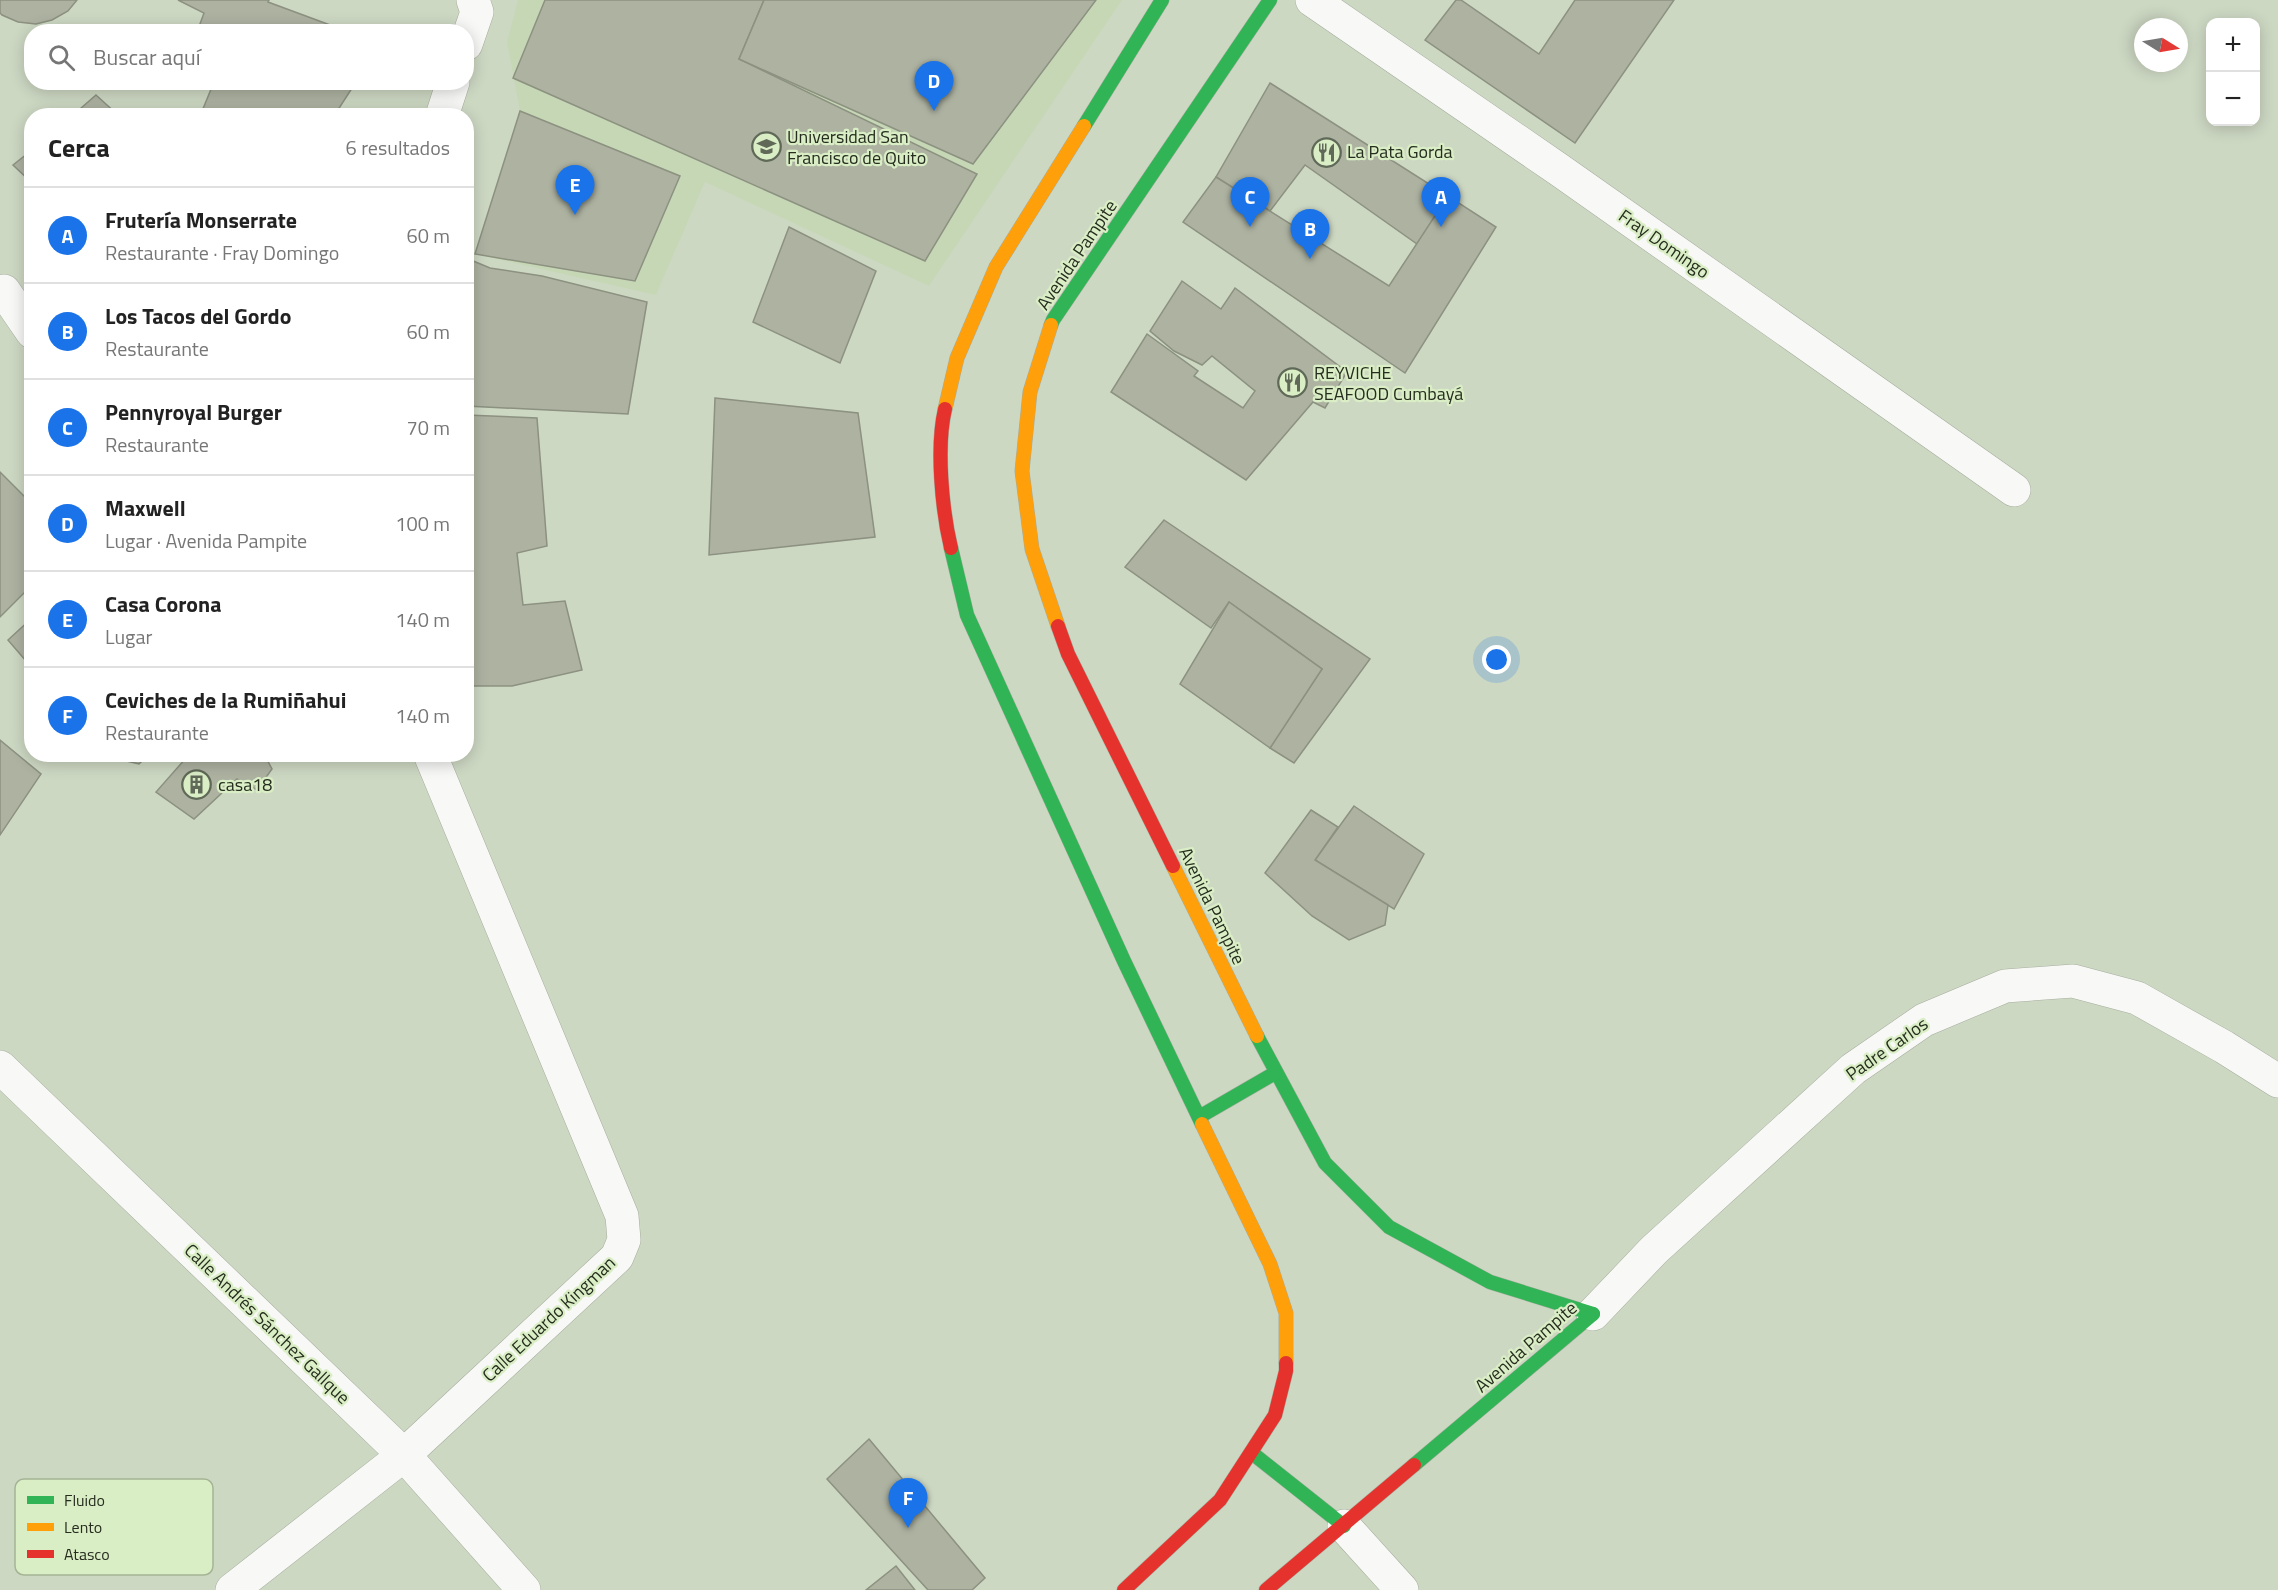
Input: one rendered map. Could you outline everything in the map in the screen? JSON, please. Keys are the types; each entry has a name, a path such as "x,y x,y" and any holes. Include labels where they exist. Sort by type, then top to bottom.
{"street":[{"path":"473,0 477,12 473,24"},
{"path":"1124,1590 1220,1500 1275,1415 1286,1371 1286,1313 1270,1264 1124,961 967,615 944,517 941,426 957,358 996,267 1162,0"},
{"name":"Avenida Pampite","path":"1270,0 1053,320 1030,392 1022,471 1032,549 1068,654 1275,1073 1325,1163 1389,1227 1490,1282 1593,1314"},
{"name":"Fray Domingo","path":"1312,0 1558,169 2014,490"},
{"path":"445,108 450,90"},
{"path":"4,291 24,321"},
{"name":"Calle Eduardo Kingman","path":"232,1590 404,1455 617,1257 624,1240 622,1216 433,762"},
{"name":"Padre Carlos","path":"1593,1314 1654,1250 1853,1069 1924,1020 2006,986 2073,981 2138,998 2224,1047 2278,1082"},
{"name":"Calle Andrés Sánchez Gallque","path":"0,1067 404,1455 524,1590"},
{"path":"1199,1117 1275,1073"},
{"name":"Avenida Pampite","path":"1266,1590 1593,1314"},
{"path":"1252,1453 1344,1526 1402,1590"}],"shaded area":[{"name":"Universidad San Francisco de Quito","path":"518,0 1122,0 929,286 705,182 656,295 475,254 520,111 507,42"}],"building":[{"path":"0,0 77,0 68,11 52,20 36,24 18,22 2,15"},
{"path":"178,0 269,0 268,2 327,24 200,24 204,13"},
{"path":"545,0 764,0 739,59 977,174 925,261 513,78"},
{"path":"764,0 1096,0 973,164 739,59"},
{"path":"1456,0 1461,0 1539,54 1575,0 1674,0 1575,143 1425,40"},
{"path":"1270,83 1448,196 1417,244 1305,165 1270,211 1216,177"},
{"path":"211,90 351,90 339,108 203,108"},
{"path":"96,95 110,108 81,108"},
{"path":"520,111 680,176 635,281 475,254"},
{"path":"24,156 24,175 13,165"},
{"path":"1216,177 1389,286 1448,196 1496,227 1405,373 1183,222"},
{"path":"789,227 876,271 840,363 753,322"},
{"path":"474,261 490,268 542,276 647,302 628,414 474,406"},
{"name":"REYVICHE SEAFOOD Cumbayá","path":"1182,281 1221,309 1235,288 1347,372 1325,408 1313,402 1246,480 1111,392 1147,334 1198,371 1194,376 1243,408 1255,391 1212,356 1202,365 1174,351 1150,331"},
{"path":"715,398 858,413 875,537 709,555"},
{"path":"474,415 537,418 547,546 517,553 523,605 565,601 582,670 512,686 474,686"},
{"path":"0,472 24,496 24,593 0,617"},
{"path":"1164,520 1370,659 1294,763 1270,748 1322,669 1229,602 1211,628 1125,567"},
{"path":"1229,602 1322,669 1270,748 1180,684"},
{"path":"24,625 24,659 8,640"},
{"path":"0,740 41,774 0,835"},
{"name":"casa18","path":"182,762 268,762 272,769 257,790 237,779 194,819 156,792"},
{"path":"1354,806 1424,854 1394,909 1315,860"},
{"path":"1311,810 1338,827 1315,860 1388,905 1385,925 1349,940 1312,916 1265,873"},
{"path":"869,1439 985,1578 972,1590 928,1590 827,1479"},
{"path":"896,1566 915,1590 866,1590"}],"traffic: fast":[{"path":"1084,126 1162,0"},
{"path":"1051,325 1270,0"},
{"path":"951,548 967,615 1124,961 1202,1124"},
{"path":"1257,1036 1325,1163 1389,1227 1490,1282 1593,1314"},
{"path":"1199,1117 1275,1073"},
{"path":"1414,1465 1593,1314"},
{"path":"1252,1453 1344,1526"}],"traffic: slow":[{"path":"945,409 957,358 996,267 1084,126"},
{"path":"1051,325 1030,392 1022,471 1032,549 1058,626"},
{"path":"1173,866 1257,1036"},
{"path":"1202,1124 1270,1264 1286,1313 1286,1363"}],"traffic: jam":[{"path":"945,409 941,441 941,479 951,548"},
{"path":"1058,626 1068,654 1173,866"},
{"path":"1124,1590 1220,1500 1275,1415 1286,1363"},
{"path":"1266,1590 1414,1465"}],"place":[{"name":"Maxwell","path":"934,111"},
{"name":"Universidad San Francisco de Quito","path":"766,147"},
{"name":"La Pata Gorda","path":"1326,152"},
{"name":"Casa Corona","path":"575,215"},
{"name":"Pennyroyal Burger","path":"1250,227"},
{"name":"Frutería Monserrate","path":"1441,227"},
{"name":"Los Tacos del Gordo","path":"1310,259"},
{"name":"REYVICHE SEAFOOD Cumbayá","path":"1293,383"},
{"name":"casa18","path":"197,785"},
{"name":"Ceviches de la Rumiñahui","path":"908,1528"}]}
